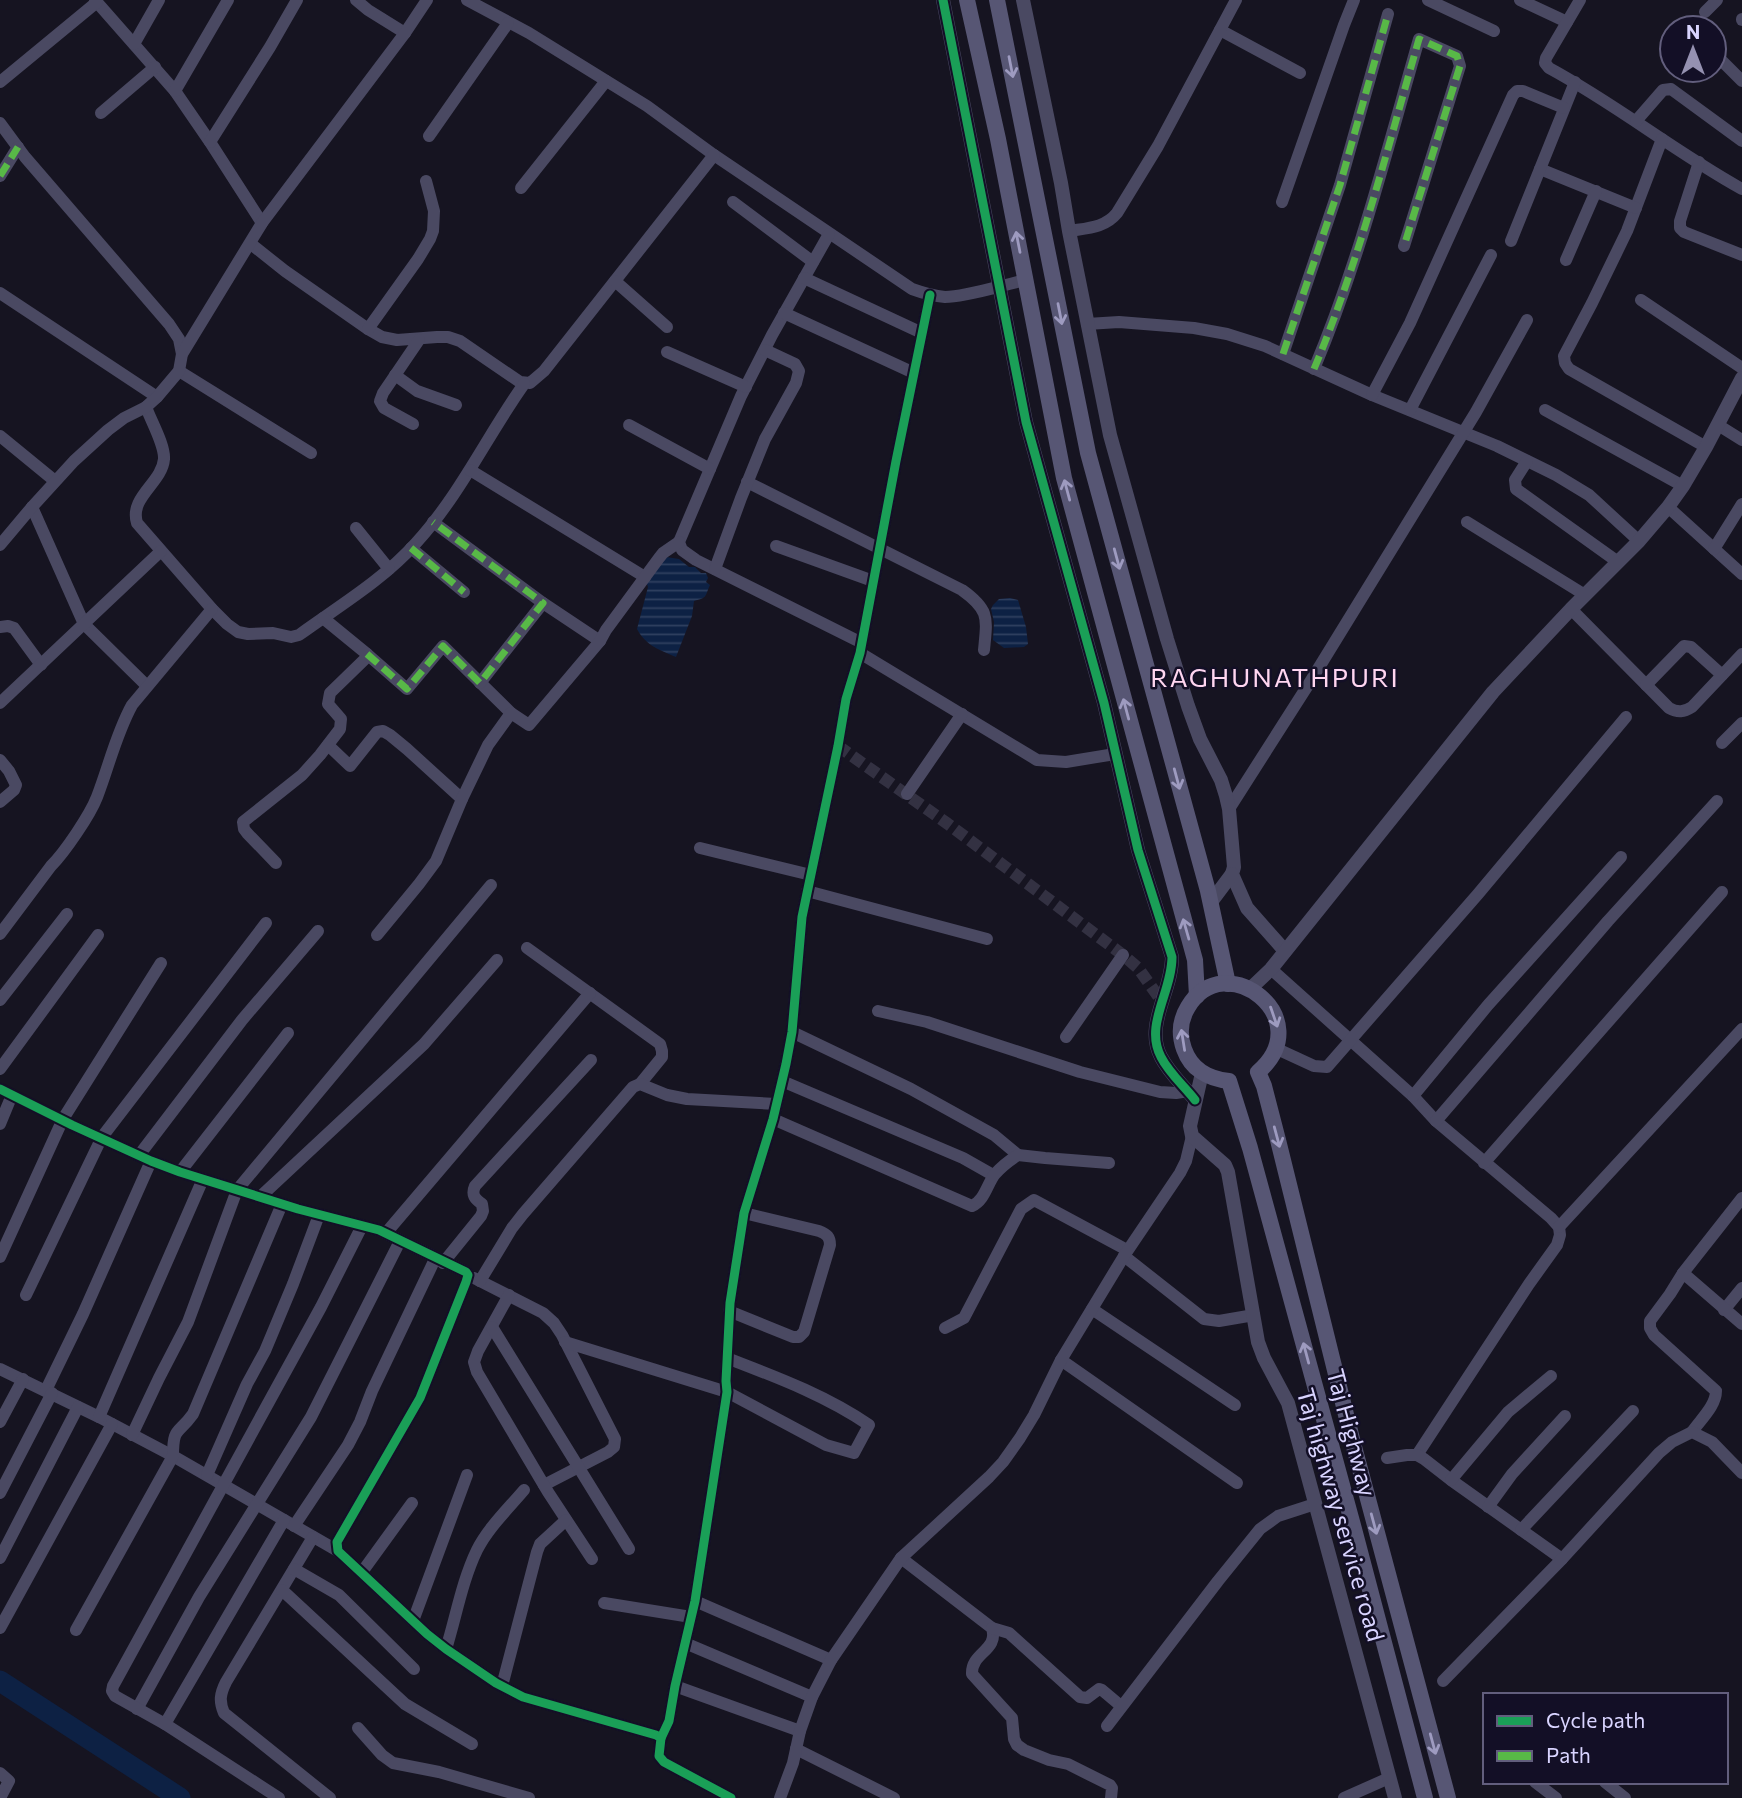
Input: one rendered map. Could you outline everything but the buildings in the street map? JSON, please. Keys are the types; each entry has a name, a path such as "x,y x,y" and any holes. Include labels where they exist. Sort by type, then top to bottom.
{"main road":[{"path":"967,0 998,139 1064,478 1195,960 1197,996"},
{"path":"997,0 1088,453 1212,902 1228,984"},
{"path":"1202,1073 1189,1060 1181,1036 1186,1010 1197,996 1212,987 1228,984 1250,989 1265,999 1274,1013 1278,1031 1275,1048 1258,1072 1264,1086 1353,1443 1448,1798"},
{"name":"Taj Highway","path":"1202,1073 1229,1081 1254,1161 1425,1798"}],"street":[{"path":"134,44 159,0"},
{"path":"175,91 228,0"},
{"path":"210,142 297,0"},
{"path":"356,0 405,33"},
{"path":"182,354 262,223 427,0"},
{"path":"467,0 537,38 648,106 714,155 912,289 946,297 1026,280"},
{"path":"943,0 1026,422 1104,703 1138,850 1172,957 1172,970 1155,1024 1156,1048 1162,1061 1192,1095"},
{"path":"1023,0 1110,435 1167,639 1194,724 1221,780 1229,809 1234,867 1212,902"},
{"path":"1069,231 1101,225 1118,213 1236,0"},
{"path":"1282,202 1354,0"},
{"path":"1428,0 1494,32"},
{"path":"1520,0 1567,22"},
{"path":"1580,0 1546,58 1545,63 1549,68 1742,189"},
{"path":"1705,12 1717,0"},
{"path":"0,82 96,1 175,91 262,223"},
{"path":"1283,354 1340,184 1388,14"},
{"path":"429,136 508,23"},
{"path":"1220,30 1300,73"},
{"path":"1314,369 1332,326 1354,259 1419,39 1457,56 1460,65 1404,246"},
{"path":"101,113 156,67"},
{"path":"1728,67 1742,81"},
{"path":"521,188 606,81"},
{"path":"1511,241 1575,82"},
{"path":"1636,121 1663,90 1671,89 1742,141"},
{"path":"1372,395 1410,323 1513,95 1517,91 1523,91 1564,108"},
{"path":"0,123 169,324 179,339 182,354 179,371 157,397 146,407 108,430 55,481 0,545"},
{"path":"1662,139 1636,208 1608,271 1564,356 1564,363 1569,369 1706,447"},
{"path":"0,176 18,147"},
{"path":"251,244 285,271 382,337 397,341 449,337 460,341 511,377 524,384 530,383 544,371 714,155"},
{"path":"1699,162 1680,228 1684,232 1742,254"},
{"path":"1540,169 1636,208"},
{"path":"368,329 430,239 434,211 426,181"},
{"path":"1566,260 1596,191"},
{"path":"733,202 813,262"},
{"path":"323,618 407,689 443,646 511,713 529,725 600,641 663,553 679,542 746,387 829,234"},
{"path":"1410,410 1491,255"},
{"path":"804,278 922,333"},
{"path":"614,281 667,327"},
{"path":"0,293 157,397"},
{"path":"731,1798 664,1762 659,1756 661,1738 669,1721 695,1601 727,1392 729,1311 744,1213 773,1119 792,1032 802,917 846,699 861,648 930,295"},
{"path":"1641,300 1742,368"},
{"path":"784,313 914,373"},
{"path":"1229,809 1476,412 1527,320"},
{"path":"1087,324 1119,321 1194,328 1227,334 1265,346 1556,475 1589,495 1639,541"},
{"path":"413,424 382,405 381,397 419,340"},
{"path":"715,569 765,439 799,374 795,364 765,349"},
{"path":"667,352 746,387"},
{"path":"179,371 311,453"},
{"path":"395,375 417,391 456,405"},
{"path":"1250,989 1271,970 1493,692 1639,541 1668,507 1684,486 1742,378"},
{"path":"146,407 162,447 164,460 157,476 139,502 135,517 141,529 226,624 247,634 295,636 389,569 411,548 470,470 498,421 524,384"},
{"path":"1545,410 1684,486"},
{"path":"629,425 710,469"},
{"path":"1718,425 1742,440"},
{"path":"0,436 55,481"},
{"path":"1527,461 1515,480 1516,489 1618,562"},
{"path":"470,470 645,577"},
{"path":"747,482 880,547 977,600 986,618 984,650"},
{"path":"1714,549 1742,504"},
{"path":"32,507 84,624 147,686"},
{"path":"1668,507 1742,574"},
{"path":"433,522 543,603 600,641"},
{"path":"1467,522 1585,595"},
{"path":"356,528 389,569"},
{"path":"679,542 686,554 861,648 962,715 1037,760 1066,762 1115,754"},
{"path":"776,546 873,581"},
{"path":"411,548 464,592"},
{"path":"0,703 161,551"},
{"path":"480,683 543,603"},
{"path":"0,934 60,856 95,801 122,723 132,705 212,609"},
{"path":"1571,609 1669,708 1681,712 1692,707 1742,654"},
{"path":"0,627 8,625 14,628 41,665"},
{"path":"1646,685 1684,646 1690,647 1722,675"},
{"path":"276,863 244,830 243,822 302,775 328,745 342,724 328,704 328,697 367,654"},
{"path":"377,935 436,861 488,745 511,713"},
{"path":"907,794 962,715"},
{"path":"1275,1048 1314,1066 1328,1067 1626,718"},
{"path":"1722,743 1742,723"},
{"path":"328,745 350,765 377,732 383,731 462,799"},
{"path":"0,760 16,785 0,802"},
{"path":"1436,1121 1608,921 1717,801"},
{"path":"700,848 811,875"},
{"path":"1413,1096 1488,1005 1621,858"},
{"path":"1232,874 1247,908 1285,951"},
{"path":"132,1435 188,1322 237,1190 491,884"},
{"path":"807,891 987,939"},
{"path":"1485,1163 1722,892"},
{"path":"0,1000 67,914"},
{"path":"26,1295 102,1138 266,923"},
{"path":"0,1493 83,1314 146,1157 242,1020 318,930"},
{"path":"0,1069 98,935"},
{"path":"480,1281 523,1214 662,1057 660,1044 527,948"},
{"path":"1066,1037 1123,955"},
{"path":"260,1197 424,1044 497,960"},
{"path":"0,1257 63,1119 161,963"},
{"path":"1271,970 1352,1040 1436,1121 1559,1227 1558,1245 1529,1284 1417,1455"},
{"path":"386,1233 590,993"},
{"path":"878,1011 927,1022 1080,1072 1160,1092 1192,1095"},
{"path":"1559,1227 1742,1029"},
{"path":"792,1032 911,1089 984,1129 1018,1155 1109,1163"},
{"path":"180,1172 288,1033"},
{"path":"165,1724 289,1523 348,1445 372,1391 439,1261 481,1216 482,1204 474,1198 472,1191 475,1186 591,1060"},
{"path":"780,1798 812,1697 831,1660 901,1558 1003,1462 1034,1415 1061,1360 1125,1253 1180,1173 1192,1136 1192,1095 1202,1073"},
{"path":"782,1081 963,1158 993,1175"},
{"path":"640,1084 667,1095 687,1099 776,1104"},
{"path":"0,1124 6,1092 180,1172 386,1233 543,1312 554,1323 565,1342 615,1440 614,1447 608,1452 544,1485"},
{"path":"773,1119 968,1205 977,1205 993,1175 1018,1155"},
{"name":"Taj highway service road","path":"1192,1136 1219,1159 1228,1172 1261,1350 1288,1403 1395,1798"},
{"path":"99,1417 203,1179"},
{"path":"1443,1681 1562,1559 1659,1453 1672,1442 1692,1432 1713,1403 1717,1396 1716,1391 1654,1335 1650,1321 1683,1273 1742,1198"},
{"path":"945,1328 964,1318 1021,1209 1034,1200 1125,1253 1204,1319 1219,1321 1254,1315"},
{"path":"76,1630 173,1456 173,1438 176,1431 193,1414 282,1204"},
{"path":"729,1311 799,1337 804,1332 830,1245 830,1239 819,1231 744,1213"},
{"path":"207,1475 247,1384 265,1351 319,1214"},
{"path":"279,1798 165,1724 115,1696 112,1691 321,1307 362,1226"},
{"path":"137,1709 199,1597 311,1417 400,1241"},
{"path":"1683,1273 1742,1324"},
{"path":"338,1551 337,1542 420,1398 468,1275"},
{"path":"1724,1310 1742,1288"},
{"path":"509,1296 478,1351 474,1362 477,1372 544,1485 592,1559"},
{"path":"1092,1309 1235,1405"},
{"path":"492,1326 629,1549"},
{"path":"565,1342 727,1392 826,1444 854,1453 869,1424 848,1410 796,1385 727,1358"},
{"path":"1061,1360 1237,1483"},
{"path":"0,1368 173,1456 338,1551 446,1649 502,1686 523,1697 661,1738"},
{"path":"1451,1480 1508,1412 1551,1376"},
{"path":"0,1422 23,1379"},
{"path":"0,1558 78,1407"},
{"path":"1521,1530 1633,1411"},
{"path":"1488,1507 1512,1474 1565,1416"},
{"path":"0,1628 112,1424"},
{"path":"1692,1432 1712,1443 1742,1473"},
{"path":"1387,1458 1417,1455 1424,1459 1562,1559"},
{"path":"413,1621 467,1475"},
{"path":"446,1649 477,1550 486,1534 524,1490"},
{"path":"362,1572 412,1503"},
{"path":"1107,1726 1260,1529 1278,1516 1315,1504"},
{"path":"502,1686 540,1544 566,1520"},
{"path":"313,1537 226,1682 220,1693 220,1704 224,1713 330,1798"},
{"path":"901,1558 992,1628 1009,1633 1080,1698 1087,1698 1095,1691 1102,1690 1121,1706"},
{"path":"294,1569 339,1595 414,1669"},
{"path":"282,1590 405,1704 472,1744"},
{"path":"695,1601 831,1660"},
{"path":"604,1603 691,1617"},
{"path":"992,1628 992,1643 974,1662 972,1674 1012,1718 1017,1745 1049,1760 1068,1764 1110,1785 1111,1798"},
{"path":"685,1643 812,1697"},
{"path":"675,1686 800,1731"},
{"path":"358,1728 382,1755 393,1763 439,1772 529,1798"},
{"path":"796,1749 894,1798"},
{"path":"0,1773 9,1781 0,1798"},
{"path":"1345,1798 1389,1778"},
{"path":"1538,1784 1556,1798"},
{"path":"1608,1784 1625,1798"}],"water":[{"path":"666,557 679,559 689,567 706,573 706,582 710,585 702,599 694,601 692,616 676,657 649,643 637,629 648,587 646,581"},
{"path":"999,599 1018,600 1026,627 1028,644 1024,647 1004,648 993,640 994,622 991,609"}],"waterway":[{"path":"0,1681 180,1798"}],"tunnel":[{"path":"838,746 948,824 1123,955 1138,968 1163,1003"}],"marked path":[{"path":"1283,354 1340,185 1388,14"},
{"path":"1314,369 1359,247 1419,39 1457,56 1460,66 1404,246"},
{"path":"0,176 18,147"},
{"path":"367,654 407,689 443,646 480,683 543,603 433,522"},
{"path":"411,548 464,592"}],"cycle path":[{"path":"943,0 1026,422 1104,703 1138,850 1172,957 1157,1021 1157,1045 1168,1068 1195,1100"},
{"path":"661,1738 669,1721 695,1601 727,1392 730,1303 744,1213 773,1119 786,1064 792,1032 802,917 846,699 860,653 930,295"},
{"path":"0,1089 151,1161 298,1209 379,1230 466,1272 466,1282 420,1398 337,1542 338,1551 427,1634 496,1683 523,1697 656,1735 661,1738 659,1756 664,1762 731,1798"}],"district":[{"name":"RAGHUNATHPURI","path":"1275,678"}]}
